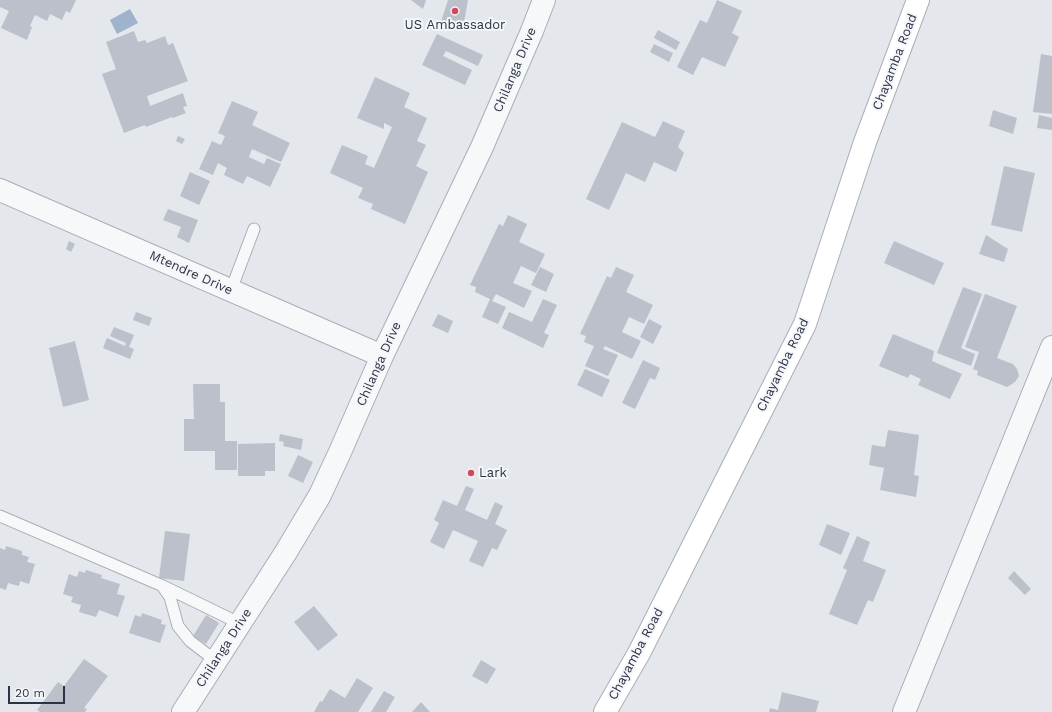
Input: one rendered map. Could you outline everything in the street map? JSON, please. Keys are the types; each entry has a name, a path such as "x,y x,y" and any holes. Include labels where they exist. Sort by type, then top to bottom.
{"street":[{"name":"Chilanga Drive","path":"183,712 286,552 320,495 382,356 482,147 544,0"},
{"name":"Chayamba Road","path":"605,712 639,653 805,324 865,142 918,0"},
{"name":"Mtendre Drive","path":"0,190 382,356"},
{"path":"904,712 1052,347"}],"lane":[{"path":"231,290 254,229"},
{"path":"0,516 163,586 239,624"},
{"path":"163,586 170,597 178,626 190,641 216,661"}],"water":[{"path":"130,9 138,23 117,34 110,20"}],"building":[{"path":"0,0 76,0 70,13 66,11 62,20 50,14 47,21 35,15 30,26 32,27 27,40 1,28 9,11 0,7"},
{"name":"US Ambassador","path":"411,0 426,0 423,9"},
{"name":"US Ambassador","path":"448,0 468,0 464,22 455,22 453,29 440,25"},
{"path":"717,0 742,11 732,33 739,37 725,67 702,57 693,75 677,67 700,20 707,23"},
{"path":"658,30 680,42 676,50 654,38"},
{"path":"134,31 138,42 145,40 147,43 165,36 168,45 173,43 188,81 147,96 150,106 183,93 187,106 183,107 186,113 124,133 102,74 116,69 106,42"},
{"path":"437,34 483,55 478,66 446,51 443,56 472,70 465,85 422,65"},
{"path":"654,44 673,53 669,62 650,52"},
{"path":"1041,54 1052,56 1052,114 1033,112"},
{"path":"375,77 410,93 404,107 427,118 417,141 426,145 416,166 428,172 405,224 371,209 373,204 358,198 363,188 330,173 342,145 368,156 365,164 374,168 392,127 384,123 384,129 357,118"},
{"path":"232,101 258,112 252,125 290,143 281,162 252,149 249,157 264,164 267,158 281,164 270,187 247,176 243,184 224,175 227,168 218,163 213,175 199,169 212,141 221,145 225,136 218,133"},
{"path":"993,110 1017,118 1013,134 989,126"},
{"path":"1039,115 1052,118 1052,130 1037,128"},
{"path":"663,121 685,131 678,147 684,153 676,172 654,162 645,182 626,173 609,210 586,199 622,122 655,137"},
{"path":"178,136 185,139 182,144 176,141"},
{"path":"1004,166 1035,173 1022,232 991,225"},
{"path":"190,172 210,181 199,205 180,196"},
{"path":"168,209 198,220 189,243 177,237 181,227 163,220"},
{"path":"508,215 527,224 519,242 545,254 536,273 521,266 513,283 532,291 524,308 496,294 492,301 506,307 498,324 482,317 490,299 475,292 476,287 470,285 499,224 503,226"},
{"path":"986,235 1008,249 1004,262 979,254"},
{"path":"69,241 75,244 71,252 66,249"},
{"path":"894,241 944,263 934,285 884,263"},
{"path":"540,267 554,274 546,292 531,285"},
{"path":"616,267 634,275 626,292 653,305 644,324 629,317 622,332 641,341 632,359 605,346 603,349 618,355 608,376 585,366 594,346 584,342 586,336 580,334 607,276 611,278"},
{"path":"963,287 982,294 961,348 975,354 971,366 937,353"},
{"path":"985,294 1017,306 997,358 1013,364 1017,369 1019,376 1015,382 1007,387 977,375 978,371 973,369 979,352 965,347"},
{"path":"543,299 557,305 544,333 549,335 543,348 502,328 509,312 532,322"},
{"path":"136,312 152,318 149,326 133,320"},
{"path":"438,314 453,321 448,333 432,326"},
{"path":"649,319 662,326 653,344 640,337"},
{"path":"114,327 134,335 129,347 134,349 130,359 103,348 107,338 125,346 126,343 110,336"},
{"path":"893,334 934,351 932,361 962,374 950,399 918,385 921,379 910,374 908,378 879,366"},
{"path":"75,341 89,400 63,407 49,348"},
{"path":"643,360 660,368 655,380 650,378 635,409 622,403"},
{"path":"585,369 610,380 602,397 577,385"},
{"path":"193,384 220,384 220,402 225,402 225,441 237,441 237,470 215,470 215,451 184,451 184,419 194,419"},
{"path":"888,430 919,435 914,475 919,476 916,497 880,490 884,468 869,465 872,445 885,447"},
{"path":"280,434 303,439 301,450 283,446 284,442 279,441"},
{"path":"275,443 275,471 265,471 265,476 238,476 238,444"},
{"path":"298,455 313,462 303,483 288,476"},
{"path":"466,486 474,489 465,510 487,520 495,502 503,506 495,524 507,530 497,550 492,548 483,567 469,561 478,541 453,530 444,549 430,542 439,523 434,520 443,500 457,506"},
{"path":"827,524 850,533 841,555 819,545"},
{"path":"165,531 190,534 184,581 159,578"},
{"path":"857,536 870,542 863,561 886,570 873,602 868,600 857,625 829,614 847,570 843,568"},
{"path":"6,546 22,551 22,555 29,557 27,562 35,564 29,584 20,581 19,586 8,583 6,590 0,588 0,548 5,550"},
{"path":"86,570 102,575 101,578 120,584 117,594 125,596 118,617 99,610 96,617 79,612 81,605 71,602 73,597 63,594 69,574 77,577 79,571 85,573"},
{"path":"1014,571 1031,589 1025,595 1008,578"},
{"path":"314,606 338,635 318,651 294,622"},
{"path":"142,613 162,620 161,624 166,625 160,643 129,633 135,615 141,617"},
{"path":"206,615 219,623 206,644 193,636"},
{"path":"84,659 108,676 84,708 87,709 85,712 40,712 37,710 58,682 64,686"},
{"path":"481,660 496,669 487,684 472,676"},
{"path":"357,678 373,688 358,712 314,712 320,701 322,702 330,689 345,698"},
{"path":"384,691 395,697 386,712 371,712"},
{"path":"782,692 819,701 816,712 769,712 770,708 778,710"},
{"path":"421,702 430,712 412,712"}],"place":[{"name":"US Ambassador","path":"455,11"},
{"name":"Lark","path":"471,473"}]}
